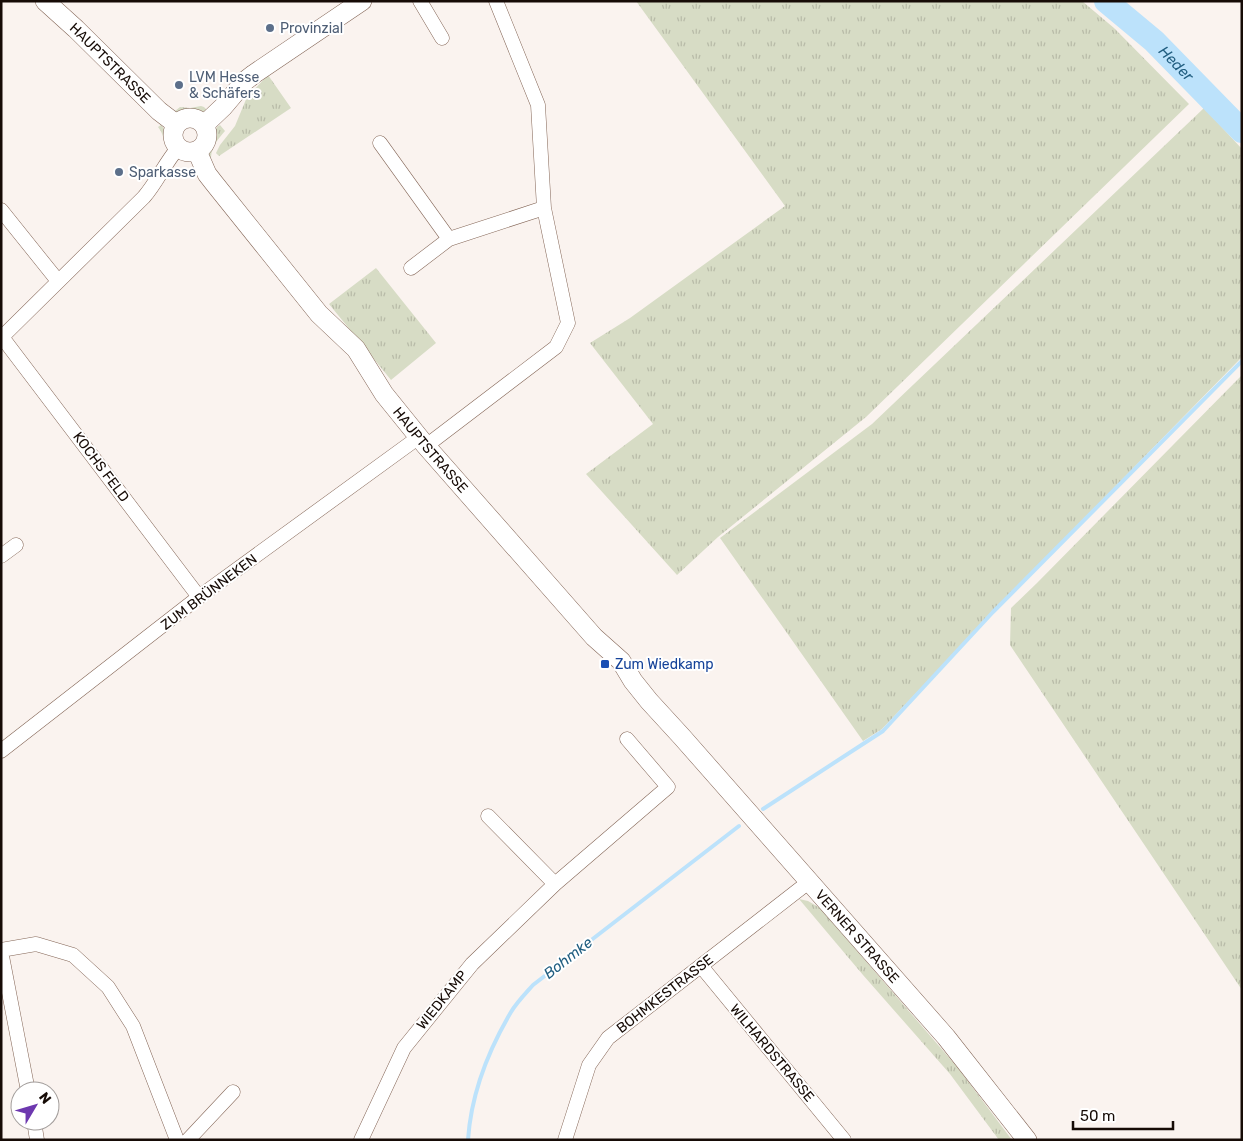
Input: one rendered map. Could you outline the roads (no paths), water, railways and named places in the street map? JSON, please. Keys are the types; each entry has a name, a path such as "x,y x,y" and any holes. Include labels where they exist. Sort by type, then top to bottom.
{"main road":[{"name":"HAUPTSTRASSE","path":"44,1 76,29 159,111 176,124"},
{"path":"204,125 223,108 245,81 362,1"},
{"path":"185,118 200,121 204,125 207,139 197,151 188,152 178,148 174,143 173,130 176,124 185,118"},
{"name":"HAUPTSTRASSE","path":"197,151 207,174 214,184 319,314 356,349 384,394 423,442 594,637 621,661 633,682 682,737"},
{"name":"VERNER STRASSE","path":"682,737 946,1037 1027,1140"}],"street":[{"path":"420,1 442,38"},
{"name":"ZUM BRÜNNEKEN","path":"1,751 199,597 423,442 556,347 568,323 544,208 538,105 496,1"},
{"path":"380,143 449,239"},
{"path":"2,337 144,197 178,148"},
{"path":"411,268 449,239 544,208"},
{"path":"1,210 58,282"},
{"name":"KOCHS FELD","path":"2,337 199,597"},
{"path":"1,556 16,545"},
{"name":"WIEDKAMP","path":"361,1140 404,1048 472,964 555,884 668,787 628,739"},
{"path":"488,816 555,884"},
{"name":"BOHMKESTRASSE","path":"565,1140 589,1064 608,1038 810,881"},
{"path":"26,1081 1,951 36,944 73,955 108,987 133,1026 177,1140"},
{"name":"WILHARDSTRASSE","path":"700,966 844,1140"},
{"path":"188,1140 234,1092"}],"waterway":[{"name":"Heder","path":"1106,1 1154,41 1242,131"},
{"path":"763,809 883,731 993,612 1242,361"},
{"name":"Bohmke","path":"468,1140 473,1106 482,1073 495,1042 513,1008 533,985 739,826"}],"place":[{"name":"Provinzial","path":"270,28"},
{"name":"LVM Hesse & Schäfers","path":"179,85"},
{"name":"Sparkasse","path":"119,172"},
{"name":"Zum Wiedkamp","path":"605,664"}]}
